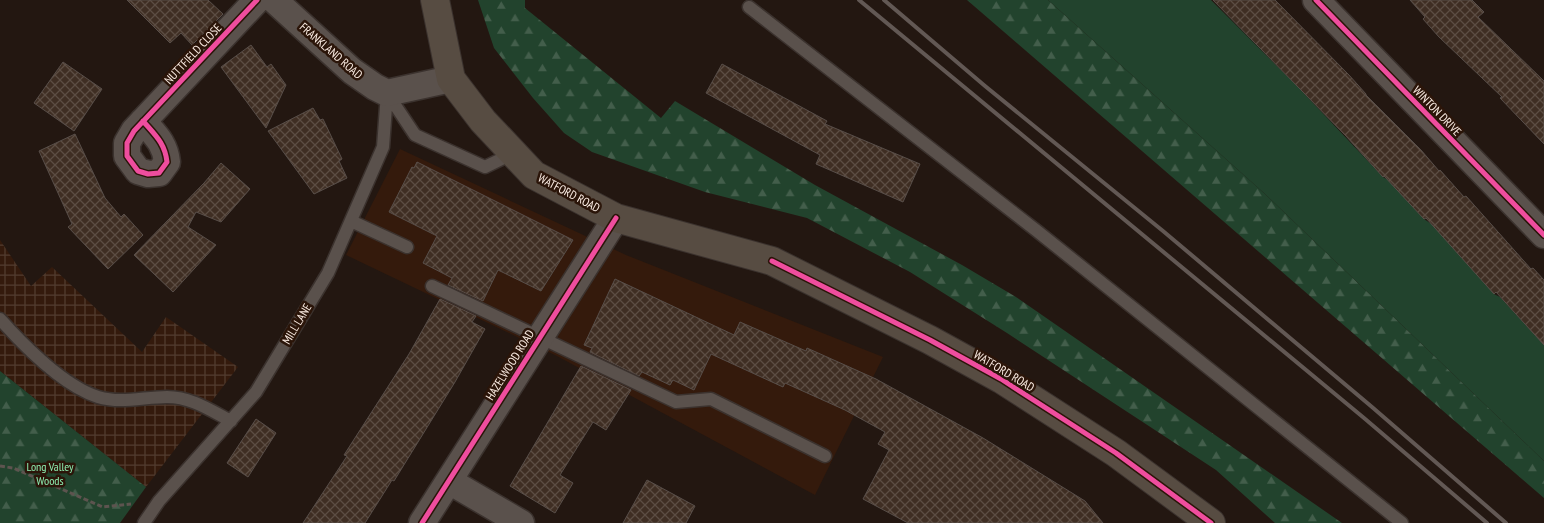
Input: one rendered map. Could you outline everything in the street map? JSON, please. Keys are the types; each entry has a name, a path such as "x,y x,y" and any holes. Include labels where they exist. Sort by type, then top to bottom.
{"main road":[{"name":"WATFORD ROAD","path":"435,0 451,79 484,121 534,175 616,218 772,261 930,340 1001,378 1116,453 1211,523"}],"street":[{"name":"NUTTFIELD CLOSE","path":"143,121 257,0"},
{"name":"FRANKLAND ROAD","path":"274,0 352,71 387,93"},
{"name":"WINTON DRIVE","path":"1316,0 1544,235"},
{"path":"387,93 451,79"},
{"name":"HAZELWOOD ROAD","path":"422,523 616,218"},
{"path":"448,481 521,523"}],"lane":[{"path":"749,7 1029,225 1402,523"},
{"path":"387,93 415,135 485,167 514,153"},
{"name":"MILL LANE","path":"144,523 159,501 256,392 328,273 382,147 387,93"},
{"path":"351,221 407,247"},
{"path":"432,286 676,402 711,400 825,456"},
{"path":"0,320 50,368 77,388 99,397 125,400 168,397 191,400 231,421"}],"path":[{"path":"0,466 13,468 104,507 159,501"}],"shaded area":[{"path":"400,149 626,255 883,357 815,495 557,356 346,255"},
{"path":"0,240 31,286 52,267 142,352 166,317 238,367 146,487 0,371"}],"green space":[{"path":"478,0 525,0 525,8 661,118 675,101 815,185 962,265 1016,297 1342,523 1275,523 1216,470 1007,333 910,272 807,218 705,192 592,152 564,133 533,98 494,48"},
{"path":"967,0 1048,0 1265,194 1544,461 1544,498"},
{"path":"1048,0 1211,0 1297,86 1424,219 1433,225 1494,294 1500,297 1544,345 1544,461 1265,194"},
{"name":"Long Valley Woods","path":"0,371 146,487 120,523 0,523"}],"building":[{"path":"127,0 208,0 223,14 192,45 181,33 170,43"},
{"path":"1213,0 1275,0 1421,150 1464,197 1466,196 1531,269 1533,268 1544,280 1544,345 1496,292 1494,294 1426,218 1424,219"},
{"path":"1410,0 1472,0 1484,12 1478,17 1544,81 1544,144 1500,98 1502,97 1439,37"},
{"path":"251,45 267,67 271,64 286,85 266,128 221,67"},
{"path":"63,62 102,89 74,131 34,103"},
{"path":"722,64 827,121 825,124 920,164 903,202 816,164 820,155 706,93"},
{"path":"313,108 320,120 323,119 342,159 339,161 347,178 314,194 268,131"},
{"path":"75,134 105,198 121,217 124,214 143,235 108,269 68,227 72,224 39,151"},
{"path":"417,162 573,240 541,291 498,270 483,301 448,285 452,278 423,263 437,236 389,212 412,167 414,168"},
{"path":"221,163 250,189 221,222 196,212 188,227 216,245 173,292 134,255"},
{"path":"615,279 734,335 740,322 806,351 807,348 876,379 983,438 1085,501 1103,523 908,523 863,499 889,450 878,444 885,432 845,410 785,383 783,387 711,354 694,390 673,380 670,385 642,372 639,376 590,352 592,348 584,345"},
{"path":"440,299 476,316 472,322 485,329 455,382 394,481 392,480 365,523 303,523 347,456 344,455 409,354"},
{"path":"581,366 631,390 606,430 593,422 560,475 573,483 555,513 510,486"},
{"path":"256,419 276,433 248,477 227,463"},
{"path":"647,480 695,506 686,523 623,523"}],"railway":[{"path":"859,0 1364,418 1487,523"},
{"path":"884,0 985,86 1163,231 1506,523"}],"cycle path":[{"path":"143,121 147,126 152,131 159,140 166,155 167,162 159,173 148,174 138,171 127,156 127,143 134,131 257,0"},
{"path":"1316,0 1544,235"},
{"path":"422,523 616,218"},
{"path":"772,261 930,340 1001,379 1116,453 1211,523"}]}
